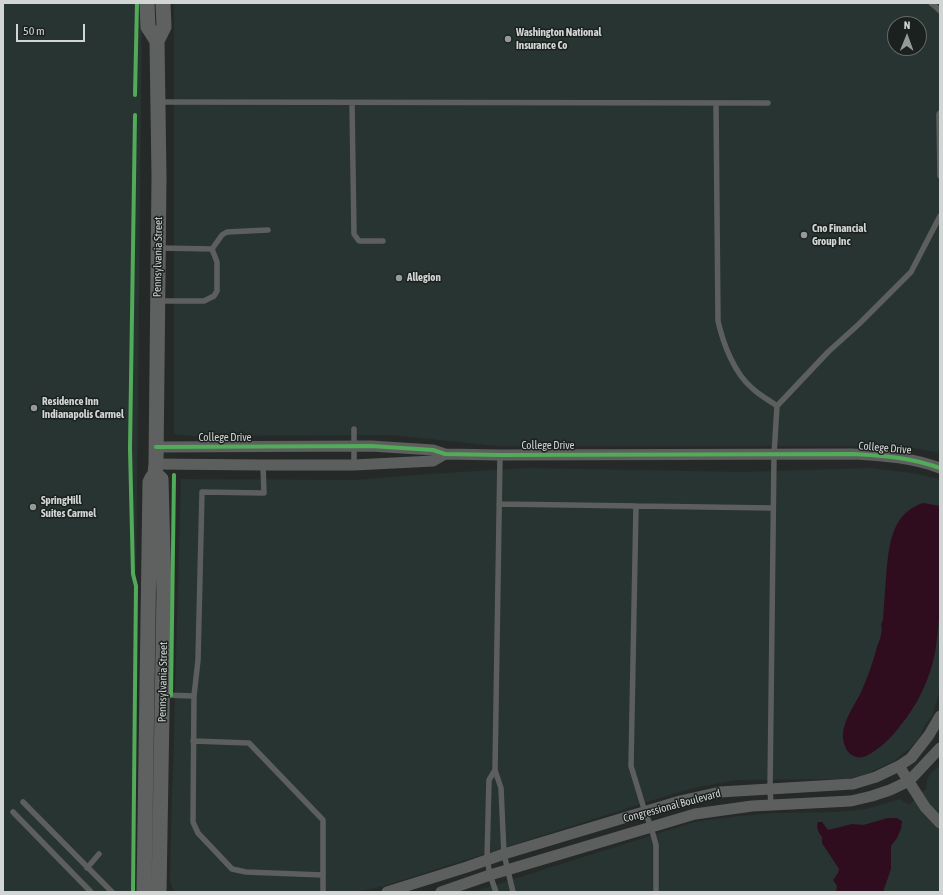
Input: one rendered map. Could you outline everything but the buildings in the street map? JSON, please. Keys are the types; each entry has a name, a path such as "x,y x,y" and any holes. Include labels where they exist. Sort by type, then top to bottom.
{"main road":[{"name":"Pennsylvania Street","path":"147,3 148,27 157,41"},
{"name":"Pennsylvania Street","path":"144,892 150,482 156,469 158,301 157,41 164,27 163,3"},
{"name":"Pennsylvania Street","path":"156,469 161,479 164,593 159,892"}],"street":[{"name":"College Drive","path":"156,447 355,447 432,450 445,454 500,455 853,454 896,456 912,459 940,468"},
{"name":"College Drive","path":"156,469 263,465 354,465 433,461 445,454"},
{"name":"Congressional Boulevard","path":"387,892 468,867 487,859 680,801 720,792 853,784 876,777 899,766 911,758 929,735 940,716"},
{"name":"Congressional Boulevard","path":"441,892 508,870 695,814 752,806 851,801 890,790 909,781 940,748"},
{"path":"899,766 925,807 940,823"}],"lane":[{"path":"931,3 940,12"},
{"path":"158,102 768,103"},
{"path":"352,103 354,234 359,240 383,241"},
{"path":"716,103 718,321 722,339 735,367 750,387 777,406"},
{"path":"940,112 940,176"},
{"path":"771,805 773,508 777,406 828,352 859,324 911,272 940,216"},
{"path":"212,249 222,235 227,232 268,230"},
{"path":"158,248 212,249"},
{"path":"158,301 204,301 214,296 217,291 217,262 212,249"},
{"path":"354,429 354,465"},
{"path":"500,455 495,770 501,788 504,854 513,892"},
{"path":"263,465 264,493 202,492 198,660 194,696 193,822 198,833 232,869 246,872 323,875"},
{"path":"499,504 773,508"},
{"path":"636,506 631,766 645,812 652,827 656,845 656,892"},
{"path":"147,694 194,696"},
{"path":"193,741 249,743 323,820 323,892"},
{"path":"495,770 489,780 487,859 490,876 496,892"},
{"path":"23,802 112,892"},
{"path":"13,812 91,892"},
{"path":"87,868 99,854"}],"shaded area":[{"path":"3,3 142,3 133,892 3,892"},
{"path":"174,3 940,3 940,453 903,446 496,446 390,435 193,436 174,434"},
{"path":"528,468 743,472 870,468 912,473 940,480 940,689 933,714 925,725 919,738 910,748 894,761 866,774 846,779 737,780 694,788 384,886 354,892 176,892 170,881 170,873 181,479 355,480"},
{"path":"923,503 940,506 940,599 938,635 933,663 922,692 912,710 897,730 876,750 866,756 856,757 846,749 843,739 843,731 848,717 862,690 881,636 890,543 898,523 904,515 912,508"},
{"path":"940,765 940,892 473,892 694,822 774,813 835,812 866,809 900,799 909,805 926,789 930,774"},
{"path":"888,818 897,818 902,821 901,829 891,846 891,869 883,892 836,892 837,886 833,880 839,869 822,843 822,837 819,834 817,827 818,822 822,822 828,830 852,824 863,825"}],"cycle path":[{"path":"135,95 137,3"},
{"path":"133,892 136,586 133,574 130,448 135,115"},
{"path":"156,447 371,446 433,450 445,454 500,455 853,454 907,459 940,468"},
{"path":"171,695 174,475"}],"place":[{"name":"Washington National Insurance Co","path":"508,39"},
{"name":"Cno Financial Group Inc","path":"804,235"},
{"name":"Allegion","path":"399,278"},
{"name":"Residence Inn Indianapolis Carmel","path":"34,408"},
{"name":"SpringHill Suites Carmel","path":"33,507"}]}
